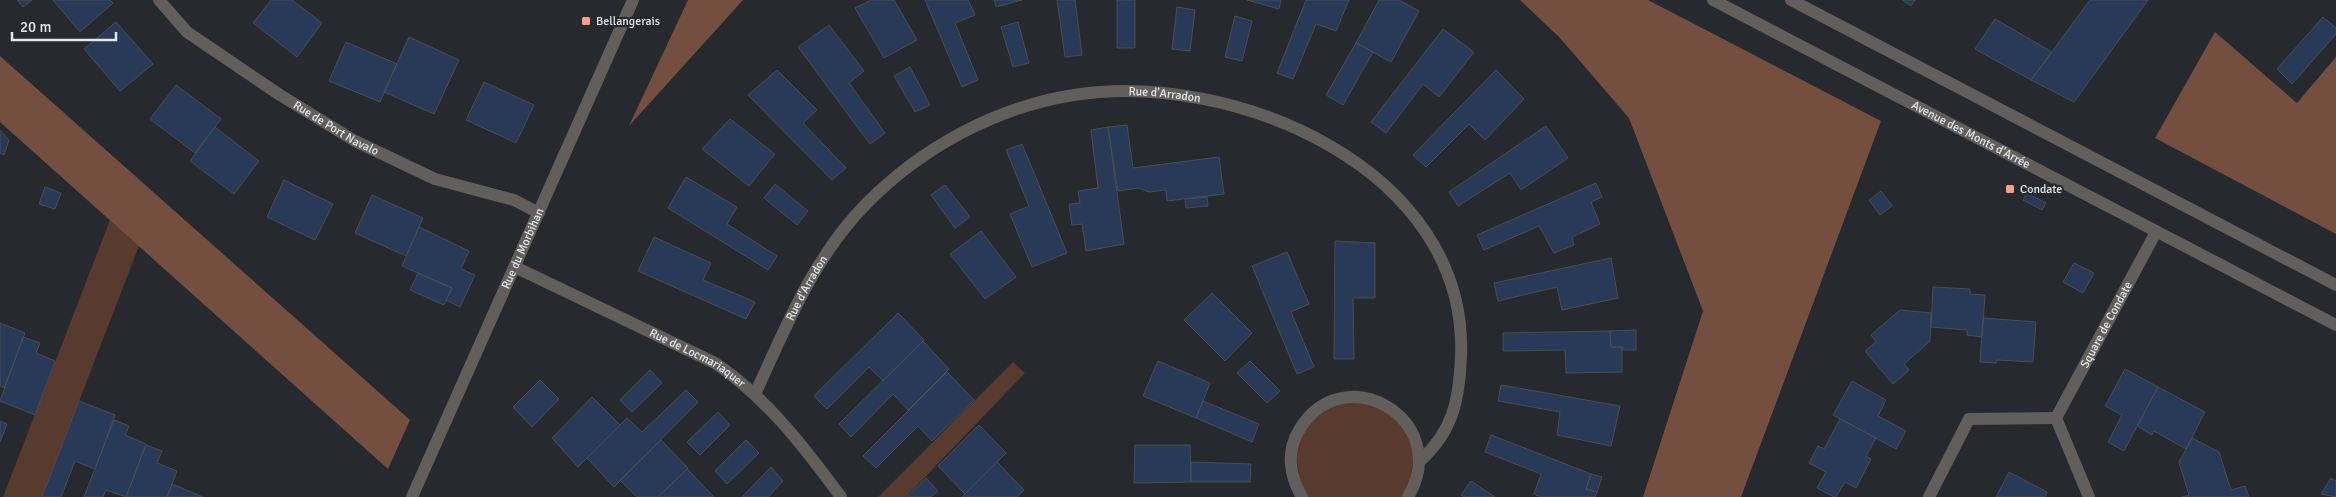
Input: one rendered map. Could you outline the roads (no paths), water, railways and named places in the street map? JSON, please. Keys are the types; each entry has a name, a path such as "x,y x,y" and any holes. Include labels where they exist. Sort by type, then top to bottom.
{"street":[{"name":"Rue de Port Navalo","path":"159,0 187,32 280,95 356,140 435,179 514,200 539,213"},
{"name":"Rue du Morbihan","path":"412,497 633,0"},
{"name":"Avenue des Monts d'Arrée","path":"1713,0 2336,325"},
{"path":"1791,0 2336,285"},
{"name":"Rue d'Arradon","path":"755,394 804,286 822,257 864,206 900,172 929,151 983,123 1042,103 1073,95 1130,92 1185,96 1220,101 1274,119 1312,136 1342,154 1364,169 1402,202 1437,250 1453,285 1458,312 1462,344 1460,378 1454,411 1438,444 1420,461"},
{"name":"Square de Condate","path":"2056,418 2156,232"},
{"name":"Rue de Locmariaquer","path":"515,267 715,363 737,378 755,394 814,460 841,497"},
{"path":"1302,497 1294,484 1290,462 1294,440 1305,420 1316,410 1322,405 1343,397 1366,397 1387,405 1404,419 1416,439 1420,461 1416,484 1408,497"},
{"path":"1929,497 1969,419 2056,418 2089,497"}],"place":[{"name":"Bellangerais","path":"586,21"},
{"name":"Condate","path":"2010,189"}]}
